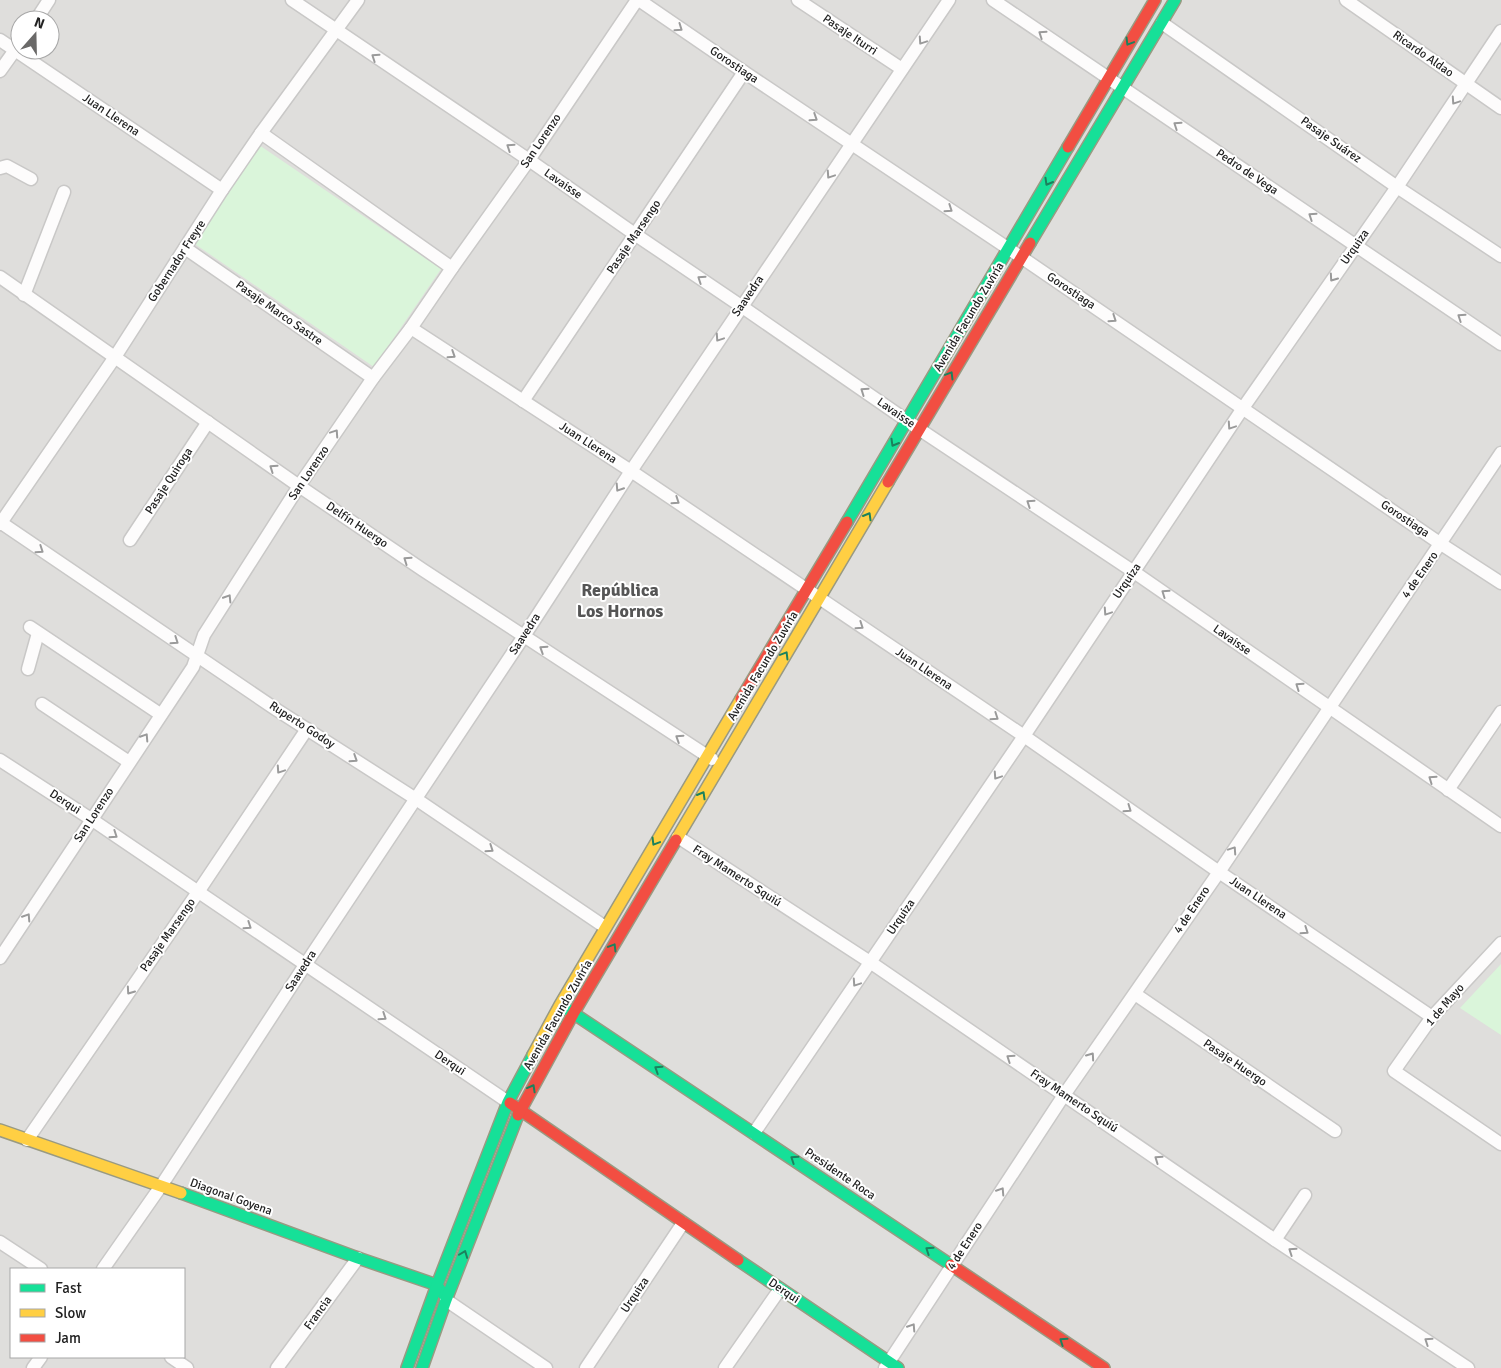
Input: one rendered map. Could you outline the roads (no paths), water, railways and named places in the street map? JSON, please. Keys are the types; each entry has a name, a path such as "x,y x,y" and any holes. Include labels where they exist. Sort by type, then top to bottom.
{"main road":[{"name":"Avenida Facundo Zuviría","path":"407,1368 508,1102 560,1005 706,756 807,591 1154,0"},
{"name":"Avenida Facundo Zuviría","path":"422,1368 446,1300 520,1110 573,1014 720,764 1175,0"},
{"name":"Presidente Roca","path":"560,1005 1104,1368"},
{"name":"Derqui","path":"508,1102 891,1366"},
{"name":"Diagonal Goyena","path":"0,1130 437,1285"},
{"path":"437,1285 446,1300"}],"street":[{"name":"Lavaisse","path":"292,0 529,160 919,429 1134,572 1501,826"},
{"name":"Gobernador Freyre","path":"0,523 115,357 222,190 261,133 358,0"},
{"name":"Gorostiaga","path":"638,0 1501,583"},
{"name":"San Lorenzo","path":"0,958 160,714 193,667 204,635 299,486 373,378 411,328 529,160 638,0"},
{"name":"Pasaje Iturri","path":"798,0 902,69"},
{"name":"Saavedra","path":"104,1268 161,1186 305,965 524,636 631,470 949,0"},
{"name":"Pedro de Vega","path":"993,0 1501,344"},
{"name":"Ricardo Aldao","path":"1346,0 1501,108"},
{"name":"Pasaje Suárez","path":"1162,23 1501,256"},
{"name":"Urquiza","path":"754,1133 1024,736 1243,408 1397,186 1501,30"},
{"path":"0,71 10,57"},
{"name":"Juan Llerena","path":"38,60 222,190"},
{"name":"Pasaje Marsengo","path":"523,401 744,72"},
{"path":"261,133 452,268"},
{"path":"0,168 7,166 31,180"},
{"path":"24,294 64,192"},
{"name":"Pasaje Marco Sastre","path":"185,248 373,378"},
{"name":"Delfín Huergo","path":"0,278 436,580 720,764"},
{"name":"Juan Llerena","path":"411,328 631,470 807,591 1024,736 1432,1017"},
{"name":"Pasaje Quiroga","path":"130,540 208,422"},
{"name":"4 de Enero","path":"891,1366 952,1265 1064,1095 1219,872 1501,453"},
{"name":"Ruperto Godoy","path":"0,523 605,926"},
{"path":"28,669 34,630 160,714"},
{"path":"42,704 129,762"},
{"path":"1448,790 1501,712"},
{"name":"Pasaje Marsengo","path":"27,1140 198,892 307,729"},
{"name":"Derqui","path":"0,760 91,819 508,1102"},
{"name":"Fray Mamerto Squiú","path":"678,837 870,962 1275,1240 1468,1368"},
{"name":"1 de Mayo","path":"1501,943 1432,1017 1394,1071 1501,1144"},
{"name":"Pasaje Huergo","path":"1135,994 1335,1131"},
{"path":"1275,1240 1305,1195"},
{"name":"Urquiza","path":"586,1368 683,1223"},
{"path":"0,1242 39,1268"},
{"name":"Francia","path":"277,1368 358,1258"},
{"path":"725,1368 780,1289"},
{"path":"446,1300 546,1368"},
{"path":"172,1358 187,1368"}],"district":[{"name":"República Los Hornos","path":"620,600"}]}
